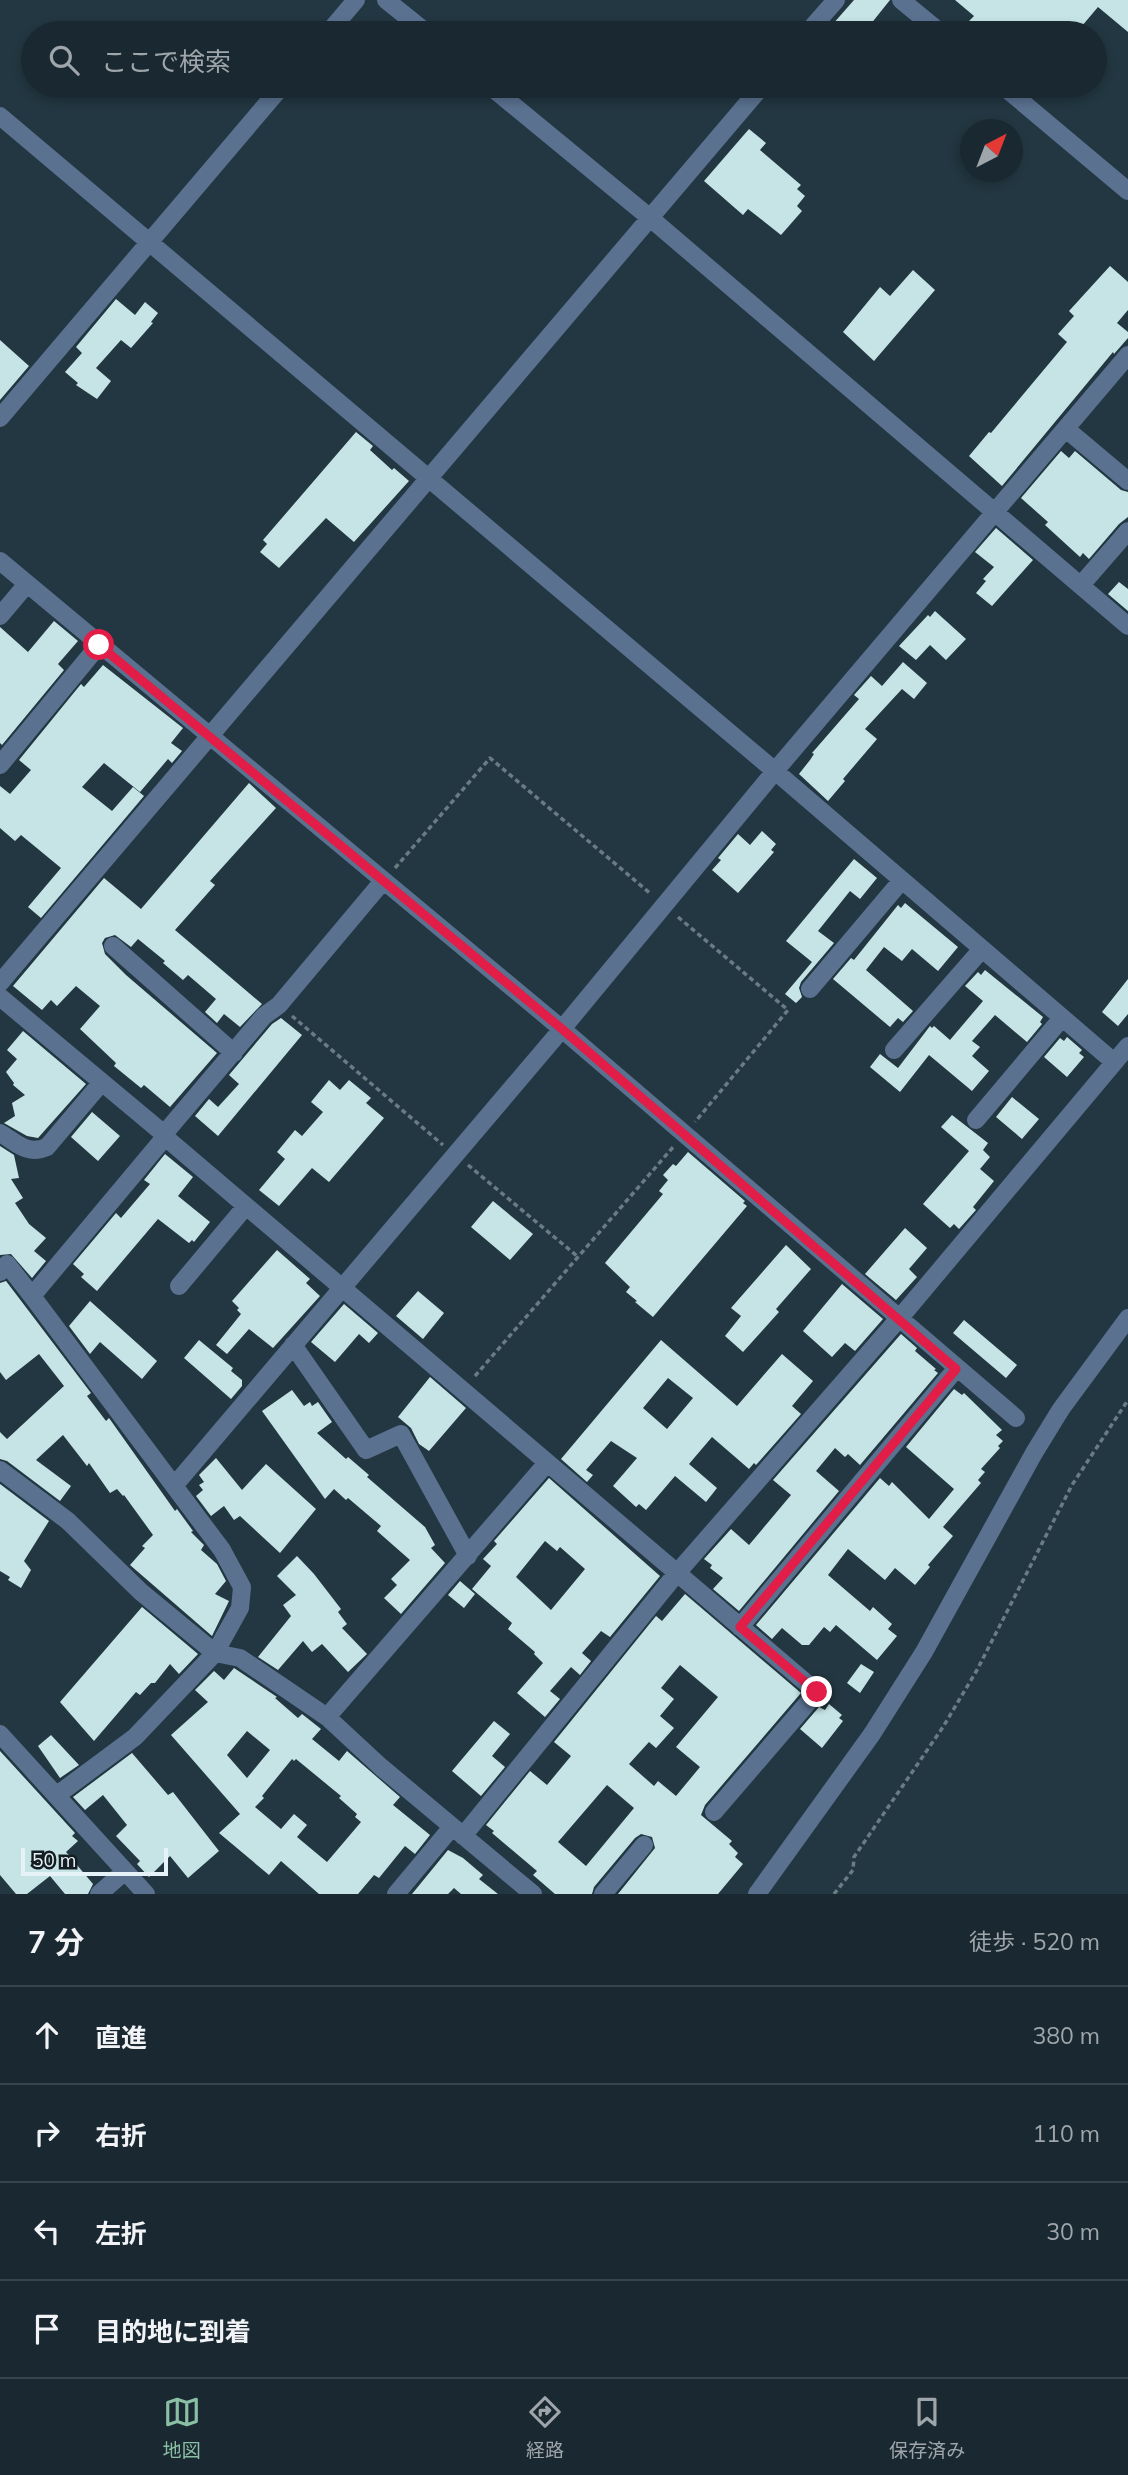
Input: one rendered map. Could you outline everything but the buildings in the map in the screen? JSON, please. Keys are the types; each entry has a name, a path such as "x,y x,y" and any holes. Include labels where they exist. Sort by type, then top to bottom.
{"street":[{"path":"338,21 356,0"},
{"path":"386,0 412,21"},
{"path":"817,21 835,0"},
{"path":"901,0 926,21"},
{"path":"0,418 272,98"},
{"path":"504,98 1128,626"},
{"path":"0,983 752,98"},
{"path":"1017,98 1128,191"},
{"path":"0,116 775,771 1114,1062"},
{"path":"174,1486 1128,355"},
{"path":"1066,429 1128,481"},
{"path":"1081,585 1128,531"},
{"path":"0,561 562,1029 1016,1418"},
{"path":"0,616 27,584"},
{"path":"0,765 99,645"},
{"path":"810,989 902,880"},
{"path":"32,1296 264,1016 279,1005 383,881"},
{"path":"113,946 234,1053"},
{"path":"894,1050 982,948"},
{"path":"0,997 817,1692 714,1812"},
{"path":"976,1120 1062,1018"},
{"path":"396,1894 458,1831 1128,1046"},
{"path":"0,1133 18,1146 29,1150 47,1147 102,1082"},
{"path":"179,1286 246,1206"},
{"path":"0,1272 7,1264 32,1296 222,1550 242,1587 240,1608 215,1653 135,1737 57,1795"},
{"path":"757,1894 872,1734 924,1652 1061,1409 1128,1318"},
{"path":"293,1345 366,1450 401,1434 468,1556"},
{"path":"740,1627 956,1369"},
{"path":"327,1717 547,1463"},
{"path":"0,1469 68,1521 141,1592 215,1653 240,1658 327,1717 533,1894"},
{"path":"0,1734 146,1894"},
{"path":"603,1894 644,1845"},
{"path":"99,1894 124,1872"}],"path":[{"path":"383,881 490,758 788,1010 463,1391"},
{"path":"279,1005 577,1256"},
{"path":"834,1894 853,1870 854,1857 943,1727 977,1670 1072,1485 1128,1400"}],"route":[{"path":"99,645 562,1029 956,1369 740,1627 817,1692"}]}
